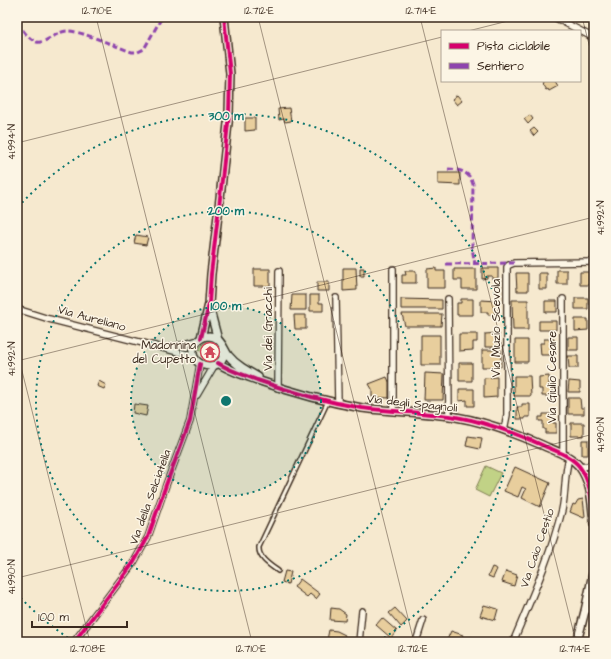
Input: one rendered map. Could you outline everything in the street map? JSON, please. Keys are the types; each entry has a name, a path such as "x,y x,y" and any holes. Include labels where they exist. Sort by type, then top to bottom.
{"street":[{"path":"224,17 230,89 209,304 200,339 195,345 194,356 200,364 206,366 216,365 270,385"},
{"path":"554,17 579,30"},
{"path":"581,31 594,38"},
{"name":"Via Muzio Scevola","path":"504,430 507,415 507,267 514,264 594,262"},
{"path":"393,269 393,411"},
{"name":"Via dei Gracchi","path":"278,388 279,271"},
{"path":"336,298 338,403"},
{"path":"448,299 450,416"},
{"name":"Via Giulio Cesare","path":"563,299 566,456"},
{"path":"209,304 223,355 216,365"},
{"name":"Via Aureliano","path":"17,309 194,356"},
{"path":"200,339 210,336 220,343 233,360 270,385"},
{"name":"Via Aureliano","path":"162,348 182,345 200,339"},
{"name":"Via della Selciatella","path":"74,642 134,562 144,545 152,527 188,426 200,364"},
{"name":"Via della Selciatella","path":"194,401 216,365"},
{"name":"Via degli Spagnoli","path":"270,385 328,401 362,408 450,416 478,421 504,430 566,456 579,467 586,477 594,524"},
{"path":"590,494 593,481 594,440"},
{"name":"Via Caio Cestio","path":"513,642 537,586 555,538 564,503 566,456"},
{"path":"579,467 588,466 593,462"},
{"path":"577,642 592,588 594,569"},
{"path":"592,588 594,598"},
{"path":"586,611 594,608"},
{"path":"359,642 362,610"},
{"path":"416,642 423,620"}],"lane":[{"path":"278,571 261,557 259,547 328,401"}],"green space":[{"path":"206,342 213,343 217,346 219,349 218,358 199,349"},
{"path":"486,466 501,473 489,497 475,490"}],"building":[{"path":"556,82 558,86 549,91 548,89 546,90 542,84"},
{"path":"457,95 462,101 457,105 452,99"},
{"path":"289,108 291,121 285,122 284,119 279,120 278,109"},
{"path":"530,115 533,119 528,124 524,119"},
{"path":"245,118 255,118 255,130 245,131"},
{"path":"534,128 538,132 534,136 530,131"},
{"path":"438,173 460,173 460,185 438,184"},
{"path":"17,186 21,197 17,198"},
{"path":"136,235 148,237 146,245 134,243"},
{"path":"343,268 356,268 357,290 343,291"},
{"path":"360,268 364,268 364,276 360,276"},
{"path":"436,268 436,271 445,271 445,288 427,288 427,269"},
{"path":"482,268 498,268 498,278 492,279 492,276 487,276 487,278 482,279"},
{"path":"254,269 270,269 270,286 254,286"},
{"path":"454,269 476,269 476,289 462,289 462,280 454,280"},
{"path":"557,270 567,270 567,284 557,284"},
{"path":"405,271 416,271 416,283 402,283 402,275 406,275"},
{"path":"580,272 590,272 590,285 580,285"},
{"path":"516,273 528,273 528,291 517,291"},
{"path":"539,273 547,273 547,289 539,289"},
{"path":"317,282 329,282 329,291 317,291"},
{"path":"292,295 306,295 306,310 291,310"},
{"path":"310,295 319,295 319,303 323,303 323,311 310,311"},
{"path":"575,298 588,298 588,309 575,309"},
{"path":"401,299 442,300 442,309 401,309"},
{"path":"461,299 473,299 473,315 457,315 457,303 461,303"},
{"path":"481,300 498,301 498,313 488,315 488,312 481,312"},
{"path":"512,300 528,300 528,330 513,330"},
{"path":"545,301 557,301 557,312 545,312"},
{"path":"402,314 442,314 441,326 405,326"},
{"path":"294,315 306,315 306,329 295,329"},
{"path":"575,319 588,319 588,330 575,331"},
{"path":"539,321 556,321 556,330 539,330"},
{"path":"499,333 499,347 485,347 485,334"},
{"path":"459,334 477,334 477,342 473,342 473,350 459,351"},
{"path":"421,335 440,335 440,365 421,365"},
{"path":"568,337 578,337 578,350 568,350"},
{"path":"544,339 554,339 554,355 541,355 540,343 544,343"},
{"path":"515,340 528,340 528,362 515,362"},
{"path":"482,350 501,350 501,367 482,367"},
{"path":"568,356 578,356 578,368 569,368"},
{"path":"459,363 472,363 472,381 459,381"},
{"path":"425,373 444,374 443,400 424,400"},
{"path":"514,376 530,376 531,396 514,396"},
{"path":"549,376 549,386 553,386 553,396 542,396 542,389 539,389 539,377"},
{"path":"387,377 389,382 389,398 372,397 372,389 369,384"},
{"path":"497,377 497,397 484,398 484,378"},
{"path":"99,381 106,385 104,389 97,386"},
{"path":"569,381 580,382 580,392 568,392"},
{"path":"459,389 474,389 474,406 467,406 467,400 459,401"},
{"path":"568,398 580,398 581,408 584,408 584,414 568,414"},
{"path":"134,404 148,406 146,416 133,413"},
{"path":"522,404 530,404 530,417 525,417 525,419 517,419 517,407 522,407"},
{"path":"543,414 553,414 553,423 556,423 556,433 545,433 545,429 543,429 543,421 539,421 539,417 543,417"},
{"path":"571,423 584,423 584,436 571,436"},
{"path":"468,436 482,438 480,449 466,446"},
{"path":"582,440 588,440 588,455 582,455"},
{"path":"515,467 550,483 540,507 522,498 526,489 522,487 518,497 504,491"},
{"path":"583,499 584,518 570,512 573,504 575,505 578,500"},
{"path":"492,567 497,569 493,578 488,576"},
{"path":"285,571 291,572 288,584 282,582"},
{"path":"506,571 517,575 514,586 502,582"},
{"path":"300,579 320,594 316,599 310,594 307,597 294,587"},
{"path":"484,605 498,609 495,620 480,616"},
{"path":"331,608 339,609 346,614 345,621 330,620"},
{"path":"395,608 407,621 401,627 389,613"},
{"path":"382,618 397,631 391,638 376,625"},
{"path":"329,630 337,631 345,635 342,642 329,642 330,640 327,640"},
{"path":"451,631 463,635 460,642 446,642"},
{"path":"471,637 484,642 469,642"}],"marked path":[{"path":"17,23 28,37 37,42 44,41 59,33 68,31 90,36 132,52 138,52 144,49 162,17"},
{"path":"448,169 464,172 469,176 473,184 472,248 475,264"},
{"path":"446,264 514,263"}],"cycle path":[{"path":"201,338 209,304 229,114 230,74 224,17"},
{"path":"218,363 232,371 257,380 322,400 362,408 433,414 467,419 500,428 557,451 575,462 587,479 592,501 594,524"},
{"path":"74,642 134,562 148,537 190,421 200,364"}],"place":[{"name":"Madonnina del Cupetto","path":"210,352"}]}
